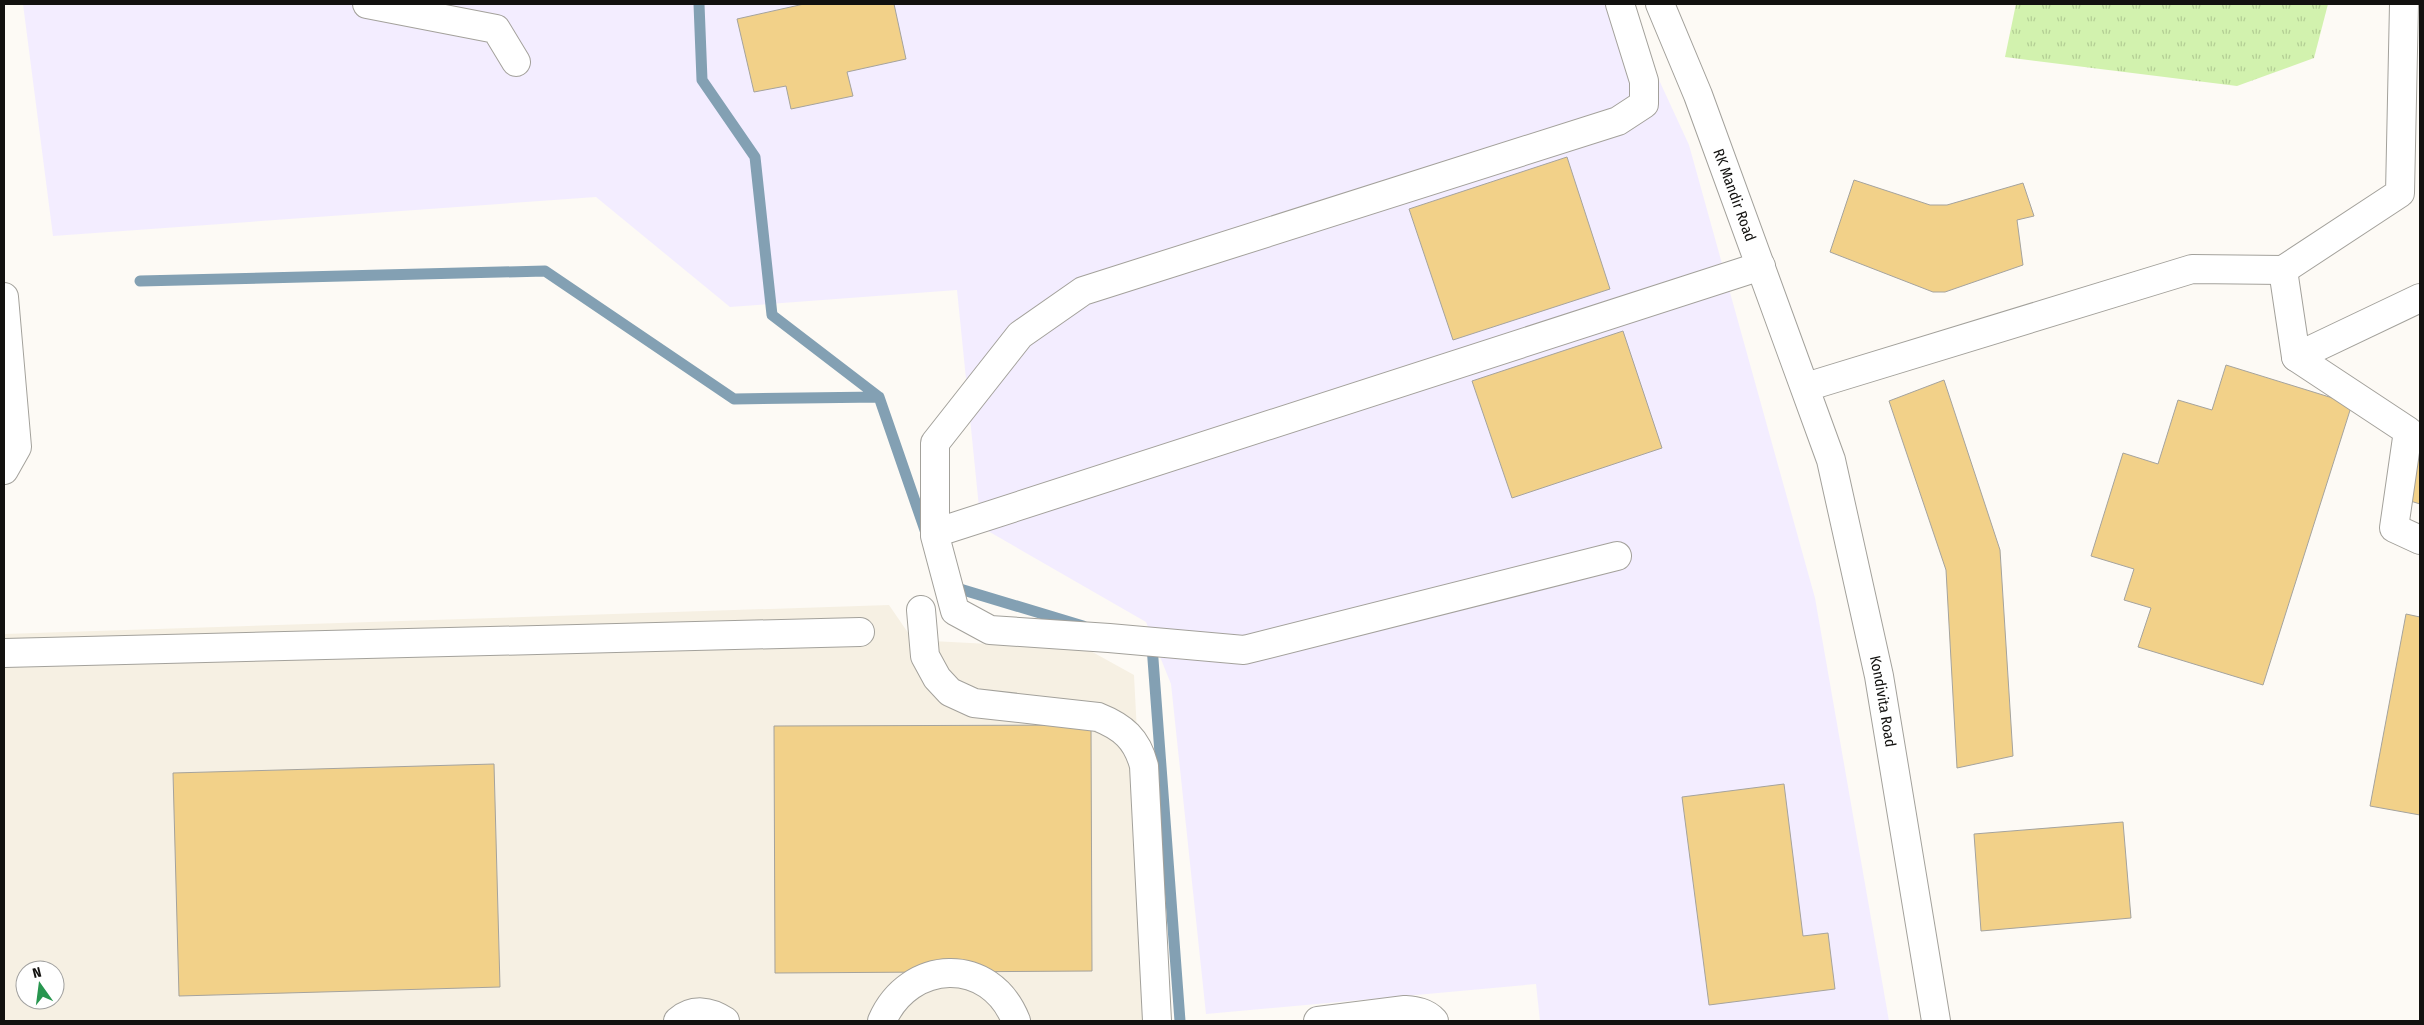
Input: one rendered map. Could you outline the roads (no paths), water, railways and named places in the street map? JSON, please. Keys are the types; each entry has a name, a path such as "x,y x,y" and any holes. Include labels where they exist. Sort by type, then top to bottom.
{"street":[{"path":"367,4 496,29 516,62"},
{"path":"1617,556 1244,650 990,630 955,611 935,535 936,443 1020,335 1084,292 1618,121 1644,104 1644,81 1620,4"},
{"name":"RK Mandir Road","path":"1660,4 1698,95 1806,387"},
{"path":"1806,387 2192,269 2283,270 2400,193 2404,4"},
{"path":"935,535 1761,266"},
{"path":"2283,270 2296,357 2408,431 2394,528 2420,540"},
{"path":"4,297 17,447 4,470"},
{"path":"2296,357 2420,298"},
{"name":"Kondivita Road","path":"1806,387 1831,460 1879,676 1936,1021"},
{"path":"920,610 925,656 937,678 950,692 974,703 1098,717 1116,725 1136,743 1144,766 1157,1021"},
{"path":"4,653 860,632"},
{"path":"882,1021 892,1002 903,992 925,977 948,974 973,975 989,984 1012,1011 1016,1021"},
{"path":"1318,1021 1405,1010 1429,1016 1434,1021"},
{"path":"678,1021 692,1013 704,1012 715,1015 725,1021"}],"waterway":[{"path":"699,4 702,80 755,157 772,315 879,397"},
{"path":"140,281 545,271 734,399 879,397 926,533"},
{"path":"950,586 1083,626"},
{"path":"1147,645 1152,646 1180,1021"}]}
